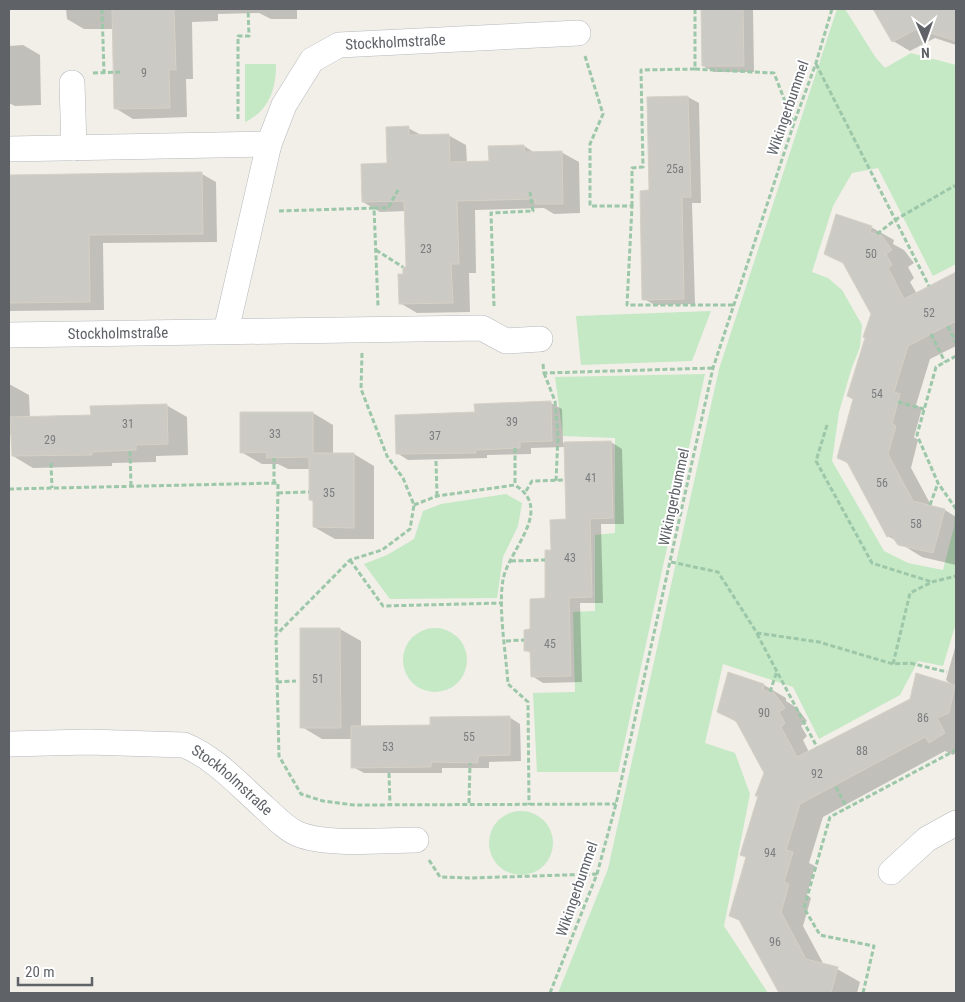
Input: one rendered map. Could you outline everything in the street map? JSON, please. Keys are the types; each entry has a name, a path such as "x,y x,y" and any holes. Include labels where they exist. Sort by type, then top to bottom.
{"street":[{"name":"Stockholmstraße","path":"226,331 268,144 284,105 312,60 340,45 578,33"},
{"path":"72,83 74,148"},
{"path":"9,149 268,144"},
{"name":"Stockholmstraße","path":"9,335 482,328 506,341 540,340"},
{"name":"Stockholmstraße","path":"9,744 88,742 184,745 212,760 280,822 296,833 309,838 330,840 416,840"},
{"path":"891,872 927,839 956,823"}],"path":[{"path":"102,9 104,72"},
{"path":"238,145 238,36 249,36 248,9"},
{"path":"695,9 695,69"},
{"name":"Wikingerbummel","path":"550,993 597,874 616,804 714,368 794,123 816,63 832,9"},
{"path":"578,33 604,114 590,144 590,206 632,206"},
{"path":"816,63 929,286"},
{"path":"735,305 627,305 632,168 643,167 641,70 695,69 774,72 794,123"},
{"path":"877,234 895,220 954,186 956,187"},
{"path":"254,212 388,208 398,190"},
{"path":"495,335 491,213 533,211 530,192"},
{"path":"276,635 350,560 382,550 410,529 414,505 404,478 387,456 361,389 370,329 376,250 374,208"},
{"path":"376,250 403,267"},
{"path":"948,326 956,343"},
{"path":"932,334 945,362"},
{"path":"540,340 544,373 555,401 558,436 556,481"},
{"path":"956,356 936,367 917,435 938,482 956,509"},
{"path":"544,373 714,368"},
{"path":"898,402 924,409"},
{"path":"826,425 816,461 872,563 932,582"},
{"path":"515,448 515,485"},
{"path":"130,451 131,486"},
{"path":"274,458 274,484"},
{"path":"436,460 437,496"},
{"path":"51,463 52,488"},
{"path":"526,491 532,482 564,480"},
{"path":"930,505 938,482"},
{"path":"9,489 278,483 276,635 279,756 301,794 323,801 354,805 469,803 483,806 529,806 616,804"},
{"path":"414,505 437,496 515,485 526,491 530,501 530,520 503,579 508,684 528,702 529,806"},
{"path":"278,493 309,492"},
{"path":"350,560 383,606 503,603"},
{"path":"510,561 545,560"},
{"path":"671,562 718,572 757,633 816,747"},
{"path":"893,664 910,593 932,582 956,576"},
{"path":"757,633 819,642 893,664 910,663 947,672"},
{"path":"506,641 524,640"},
{"path":"770,692 777,671"},
{"path":"277,682 296,681"},
{"path":"863,993 874,946 820,935 804,908 830,817 956,750"},
{"path":"469,803 470,763"},
{"path":"390,773 390,805"},
{"path":"836,786 847,808"},
{"path":"416,840 440,877 472,878 597,874"}],"green space":[{"path":"837,9 845,9 876,58 885,68 911,53 956,65 956,264 933,276 878,168 852,173 833,206 812,272 828,278 842,290 862,325 860,347 839,412 832,461 884,551 908,563 943,570 954,527 956,486 956,623 943,666 918,661 900,695 819,739 793,687 723,664 705,743 735,753 750,794 724,926 768,993 558,993 608,869 719,369"},
{"path":"245,64 276,64 275,82 270,98 260,112 245,122"},
{"path":"711,311 692,361 581,365 576,316"},
{"path":"705,374 618,772 537,772 533,693 575,692 573,612 595,611 595,535 615,533 615,438 563,436 555,377"},
{"path":"506,494 522,503 518,526 503,557 497,598 390,599 364,564 387,555 414,539 423,511 441,504"},
{"path":"435,628 447,631 458,637 464,648 467,660 464,672 458,683 447,689 435,692 423,689 412,683 406,672 403,660 406,648 412,637 423,631"},
{"path":"521,811 533,814 544,820 550,831 553,843 550,855 544,866 533,872 521,875 509,872 498,866 492,855 489,843 492,831 498,820 509,814"}],"building":[{"path":"112,9 174,9 176,70 169,69 170,108 114,109"},
{"path":"701,9 743,9 744,66 702,66"},
{"path":"873,9 956,9 956,41 917,29 892,42"},
{"path":"688,96 691,197 682,197 684,299 642,300 640,191 649,190 647,97"},
{"path":"409,126 409,135 449,134 450,162 489,161 488,146 524,145 525,152 562,151 563,204 535,204 535,199 457,201 459,264 451,264 453,303 399,304 398,274 403,274 403,267 406,267 404,201 362,202 361,164 387,163 386,127"},
{"path":"202,172 203,234 89,235 90,302 9,303 9,175"},
{"path":"836,214 872,226 870,232 882,236 892,250 886,254 892,265 888,268 904,299 956,272 956,321 908,346 894,392 900,394 892,424 896,426 888,454 913,501 945,509 933,553 898,545 891,535 887,537 847,462 837,458 853,399 847,396 871,314 843,263 824,254"},
{"path":"551,401 552,441 520,442 520,448 476,450 476,453 396,454 395,415 475,412 474,404"},
{"path":"167,404 168,444 136,445 136,450 92,452 92,455 12,456 10,417 91,415 90,406"},
{"path":"240,412 313,412 313,453 354,453 354,528 313,527 313,500 309,500 309,457 266,458 267,452 240,453"},
{"path":"611,441 613,518 590,519 592,597 569,598 571,676 531,677 530,651 524,651 524,630 530,629 530,599 545,598 545,550 551,550 550,520 566,519 564,442"},
{"path":"300,628 340,628 341,728 300,728"},
{"path":"728,672 764,684 763,690 774,693 785,708 779,712 785,723 781,727 797,757 910,699 916,673 955,685 949,713 937,718 945,733 929,743 925,737 800,804 786,850 793,852 784,882 789,884 781,912 806,959 838,967 831,993 779,993 739,920 729,916 746,857 740,855 758,796 755,796 764,773 736,721 717,712"},
{"path":"510,716 510,755 478,756 478,763 431,762 431,767 351,768 351,726 430,725 430,717"}]}
